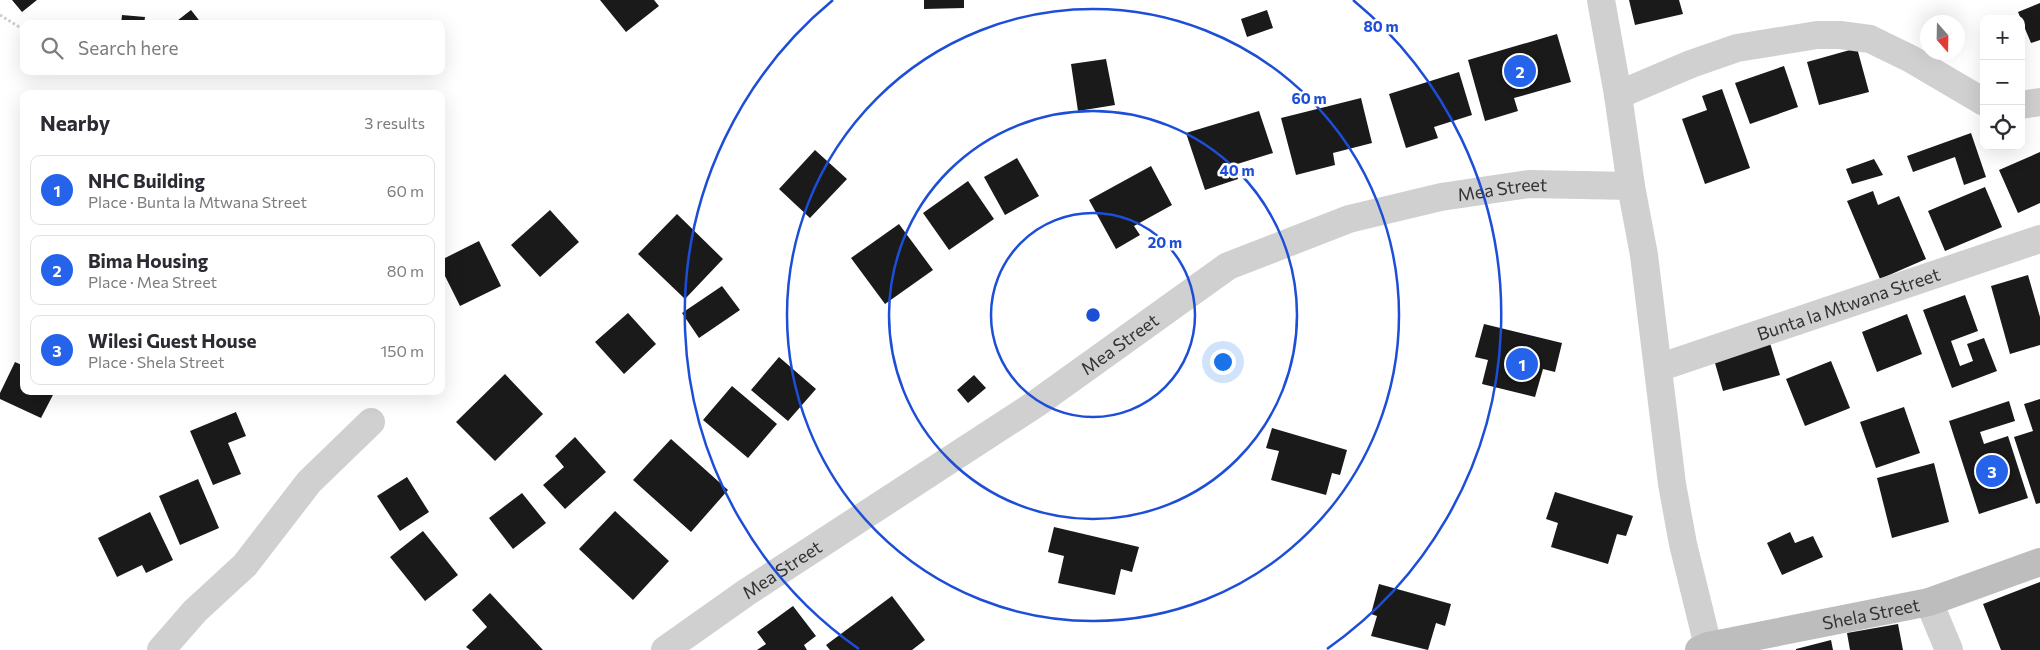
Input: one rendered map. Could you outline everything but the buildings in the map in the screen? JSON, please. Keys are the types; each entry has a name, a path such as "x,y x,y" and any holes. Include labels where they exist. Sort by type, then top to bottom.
{"main road":[{"name":"Shela Street","path":"1703,648 1929,602 2040,562"}],"street":[{"path":"1601,0 1618,95 1630,186 1644,255 1672,484 1703,648"},
{"path":"1618,95 1691,64 1737,48 1817,35 1840,35 1870,39 1911,59 1980,100"},
{"path":"2025,104 2040,102"},
{"name":"Mea Street","path":"665,650 771,576 1038,403 1228,266 1349,219 1441,197 1529,184 1630,186"},
{"name":"Bunta la Mtwana Street","path":"1658,368 2040,239"},
{"path":"161,650 195,611 245,565 309,482 371,422"},
{"path":"1929,602 1949,650"}],"path":[{"path":"0,15 20,28"}],"place":[{"name":"Bima Housing","path":"1520,71"},
{"name":"NHC Building","path":"1522,364"},
{"name":"Wilesi Guest House","path":"1992,471"}]}
